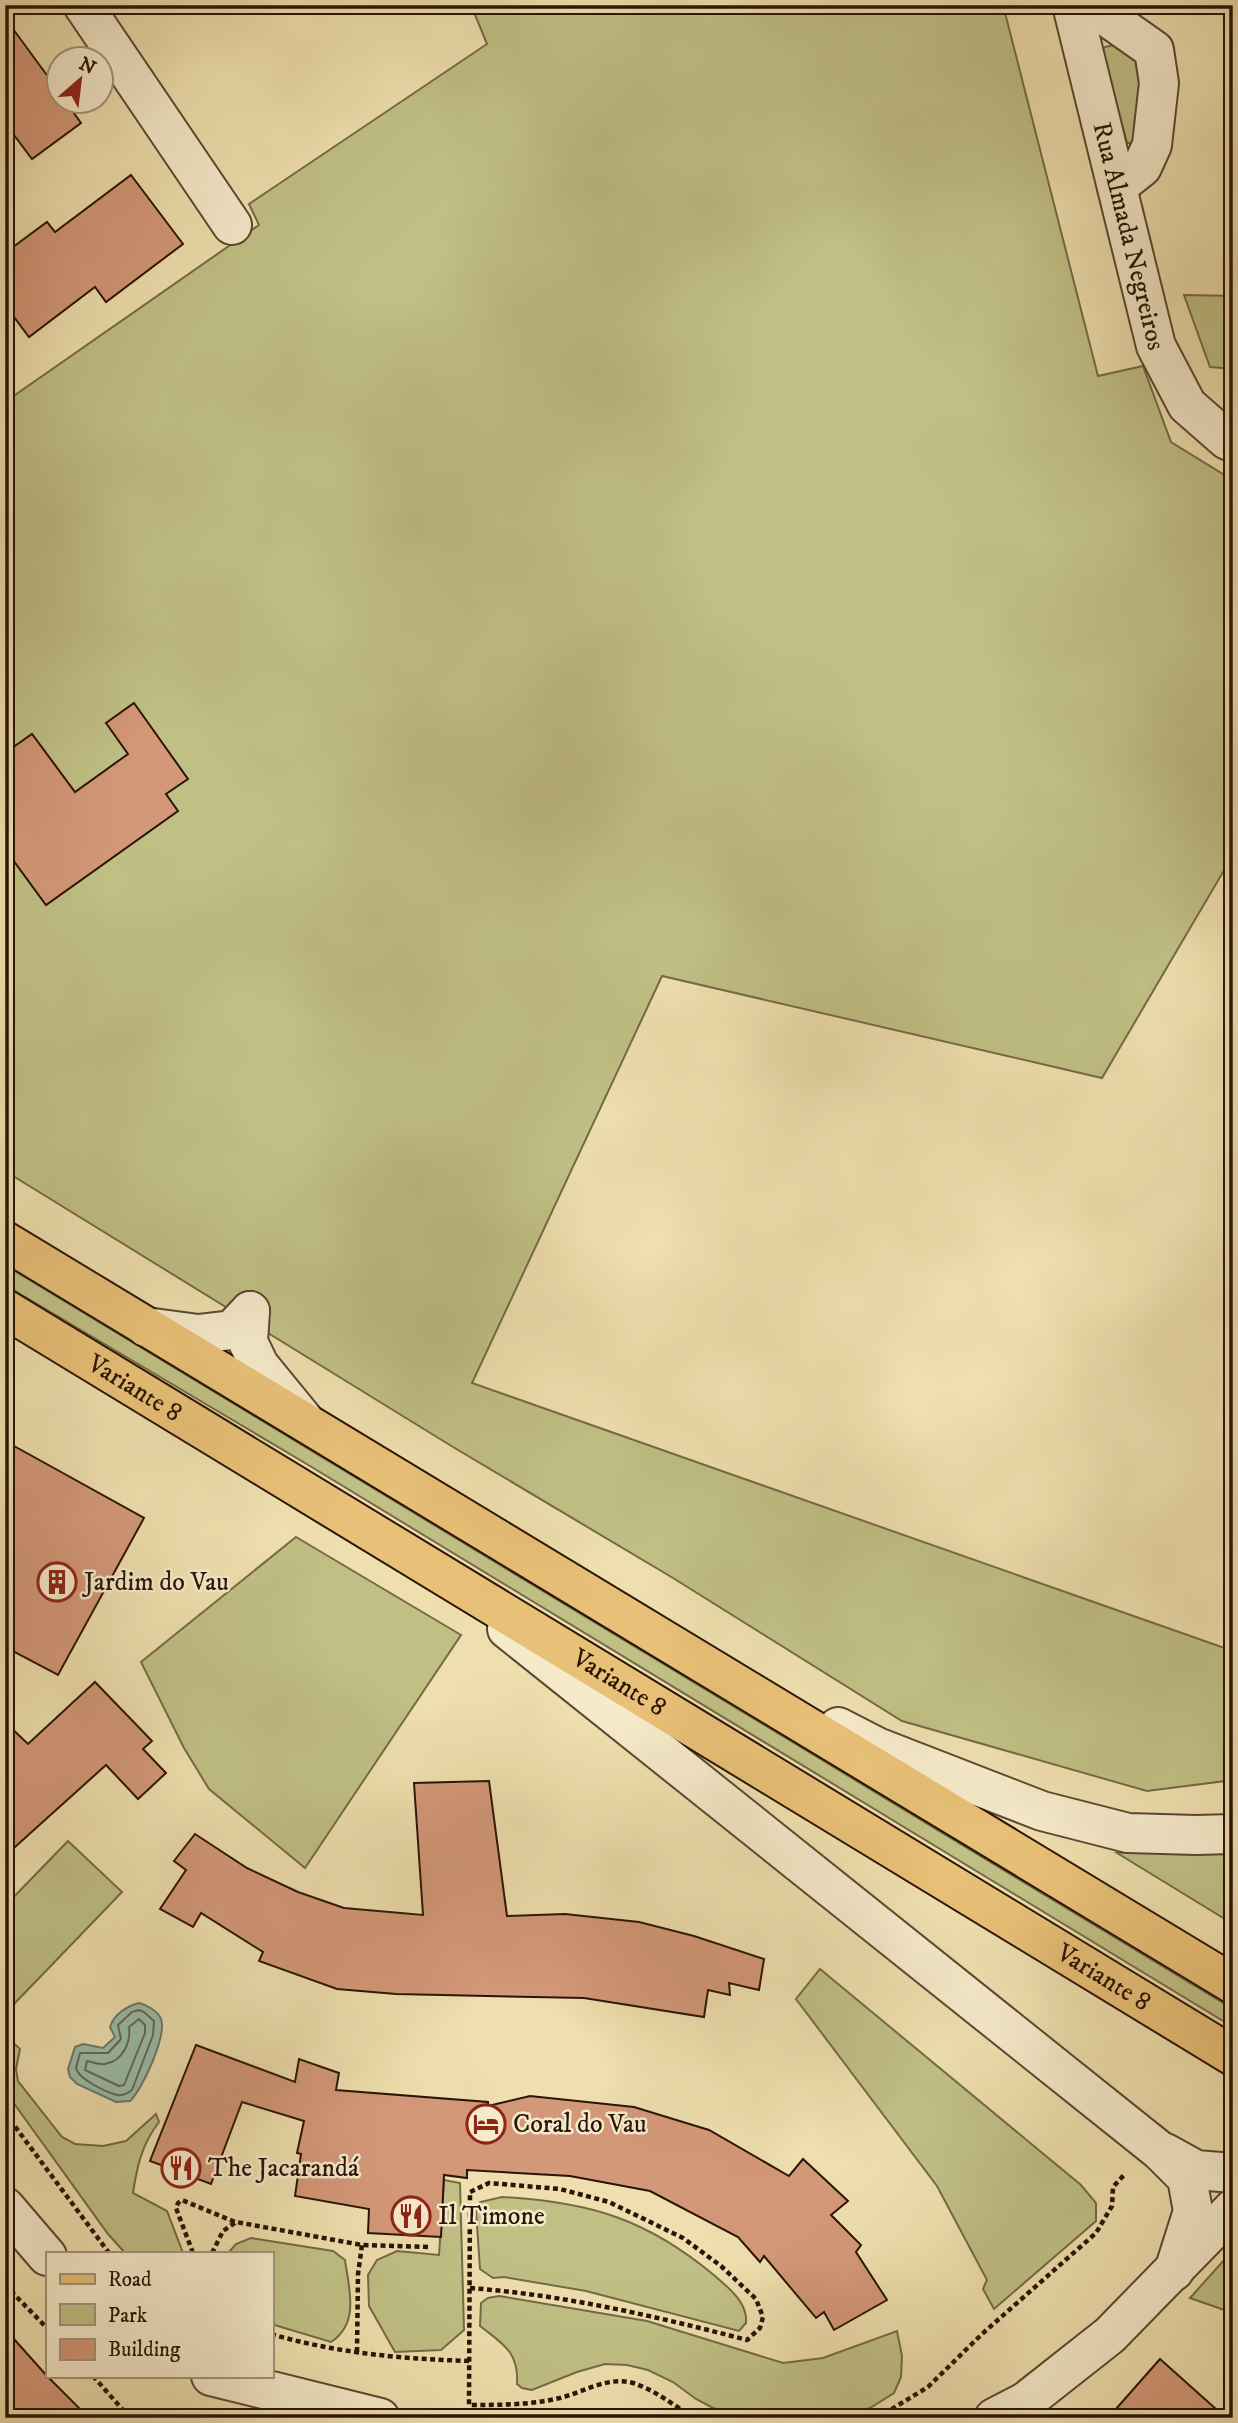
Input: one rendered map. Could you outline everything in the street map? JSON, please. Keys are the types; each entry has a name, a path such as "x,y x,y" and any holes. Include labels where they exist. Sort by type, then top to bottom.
{"main road":[{"path":"5,1241 1233,1984"},
{"name":"Variante 8","path":"5,1308 1233,2056"}],"street":[{"path":"83,5 232,225"},
{"name":"Rua Almada Negreiros","path":"1072,5 1156,346 1187,405 1227,440 1233,442"},
{"path":"1090,5 1154,50 1159,83 1152,145 1142,167 1117,187"},
{"path":"146,1327 198,1334 232,1330 250,1311 248,1342 259,1365 307,1424"},
{"path":"440,1574 1145,2160 1187,2178 1193,2211 1174,2271"},
{"path":"648,1630 877,1747 1042,1811 1128,1833 1233,1834"},
{"path":"1145,2160 1196,2170 1233,2173"},
{"path":"5,2207 46,2255"},
{"path":"994,2418 1025,2402 1110,2335 1233,2209"},
{"path":"219,2378 380,2418"}],"path":[{"path":"5,2113 108,2252"},
{"path":"877,2418 928,2387 982,2334 1096,2233 1112,2206 1113,2188 1145,2160"},
{"path":"470,2288 520,2292 633,2311 747,2340 760,2328 763,2316 756,2299 722,2266 682,2238 609,2202 560,2189 489,2183 470,2192 469,2405 511,2406 561,2398 608,2382 632,2383 664,2398 694,2418"},
{"path":"193,2252 176,2208 182,2200 236,2222 362,2245 428,2247"},
{"path":"212,2252 223,2231 236,2222"},
{"path":"357,2352 358,2274 362,2245"},
{"path":"5,2285 46,2327"},
{"path":"273,2335 313,2346 409,2359 470,2361"},
{"path":"95,2378 130,2418"}],"green space":[{"path":"471,5 1003,5 1098,376 1143,366 1171,442 1223,474 1233,476 1233,855 1102,1078 662,976 472,1383 1233,1651 1233,1780 1147,1791 902,1721 673,1578 453,1447 5,1171 5,402 259,225 249,204 487,44"},
{"path":"1120,44 1141,62 1135,143 1127,143 1101,51 1105,47"},
{"path":"1184,295 1233,296 1233,369 1210,367"},
{"path":"5,1265 1233,2009 1233,2027 305,1463 5,1285"},
{"path":"296,1537 461,1635 305,1868 209,1789 184,1748 141,1662"},
{"path":"68,1841 122,1892 15,2003 5,1993 5,1906"},
{"path":"1233,1849 1233,1924 1117,1853"},
{"path":"820,1969 1081,2185 1096,2203 1096,2221 994,2309 983,2289 987,2280 937,2186 796,1999"},
{"path":"5,2035 20,2049 16,2069 18,2081 62,2137 75,2144 103,2146 126,2141 156,2114 159,2122 141,2156 133,2193 167,2211 183,2252 124,2252 108,2234 5,2091"},
{"path":"444,2180 460,2183 464,2330 441,2350 395,2352 369,2306 368,2275 377,2260 397,2251 439,2255"},
{"path":"502,2197 563,2203 616,2217 641,2227 690,2256 726,2286 741,2303 746,2323 739,2331 586,2291 504,2277 493,2278 480,2269 476,2211 480,2202"},
{"path":"251,2238 333,2251 345,2260 350,2305 346,2325 340,2334 331,2342 273,2325 273,2252 229,2252 236,2244"},
{"path":"1233,2250 1233,2313 1190,2298"},
{"path":"499,2296 647,2321 783,2363 823,2358 897,2331 902,2356 901,2377 894,2393 870,2408 839,2418 747,2418 713,2408 673,2382 648,2370 627,2365 605,2364 532,2390 522,2388 517,2384 515,2364 508,2350 480,2326 481,2303 488,2298"}],"water":[{"path":"139,2003 157,2013 162,2027 157,2050 135,2095 130,2101 116,2102 77,2084 70,2077 68,2069 75,2047 83,2044 103,2048 115,2037 110,2027 118,2014"}],"building":[{"path":"5,18 46,74 46,116 76,116 81,123 32,159 5,123"},
{"path":"131,175 183,244 106,302 95,287 29,337 5,305 5,253 47,222 55,232"},
{"path":"134,703 188,779 166,794 178,811 46,905 5,849 5,753 32,734 75,792 128,754 106,723"},
{"name":"Jardim do Vau","path":"5,1441 144,1518 58,1675 5,1647"},
{"path":"95,1682 152,1741 143,1749 166,1773 138,1799 106,1765 5,1856 5,1722 28,1744"},
{"path":"489,1781 507,1916 565,1914 639,1922 694,1936 764,1959 759,1990 729,1983 730,1995 708,1990 704,2017 584,1998 396,1994 337,1989 259,1961 263,1952 201,1913 193,1927 160,1909 186,1870 174,1861 195,1834 247,1868 298,1892 344,1908 423,1915 414,1783"},
{"path":"196,2045 295,2082 299,2059 339,2073 336,2090 488,2102 488,2106 530,2096 634,2107 709,2130 789,2176 803,2159 848,2201 831,2215 861,2245 856,2252 887,2300 834,2330 824,2312 816,2318 764,2256 760,2262 738,2237 650,2191 570,2176 467,2170 467,2178 444,2175 441,2237 368,2233 369,2209 295,2196 301,2154 297,2153 304,2121 242,2102 211,2184 150,2161"},
{"path":"5,2329 46,2378 89,2418 5,2418"},
{"path":"1160,2359 1226,2418 1108,2418"}],"place":[{"name":"Jardim do Vau","path":"57,1582"},
{"name":"Coral do Vau","path":"486,2124"},
{"name":"The Jacarandá","path":"181,2168"},
{"name":"Il Timone","path":"411,2216"}]}
